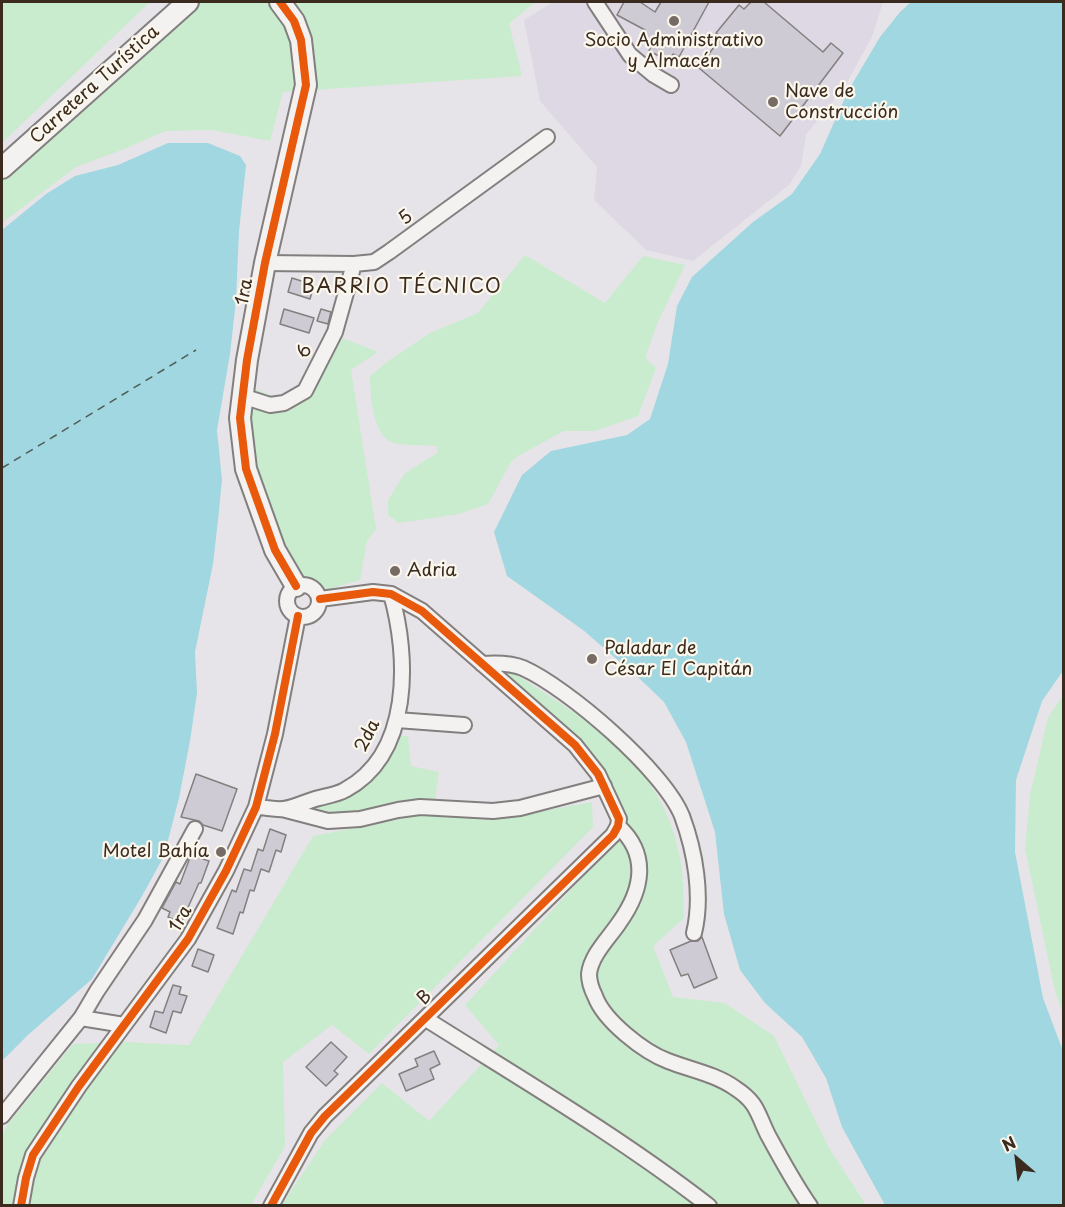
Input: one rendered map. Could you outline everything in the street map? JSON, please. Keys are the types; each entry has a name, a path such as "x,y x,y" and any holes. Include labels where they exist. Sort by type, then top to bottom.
{"street":[{"name":"Carretera Turística","path":"2,168 188,2"},
{"name":"1ra","path":"21,1206 33,1155 79,1086 188,939 226,870 256,807 275,734 298,616 289,608 287,602 288,596 296,586 276,550 246,469 242,442 242,396 246,360 265,263 306,85 301,40 294,21 279,2"},
{"path":"596,2 630,55 654,75 671,85"},
{"name":"5","path":"265,263 354,264 374,261 547,137"},
{"name":"6","path":"242,396 270,405 284,403 305,391 335,332 354,264"},
{"path":"296,586 302,584 314,588 320,599 316,611 305,617 298,616"},
{"path":"320,599 373,592 391,594 422,611 575,745 598,774 617,812 618,826 630,837 637,853 639,873 637,889 631,903 603,944 589,974 595,998 617,1026 648,1052 723,1080 752,1102 760,1114 767,1133 810,1206"},
{"name":"2da","path":"256,807 282,809 344,791 364,777 376,762 397,720 402,688 400,634 391,594"},
{"path":"482,664 497,663 522,668 541,679 597,720 656,775 681,815 688,837 698,896 698,917 693,933"},
{"path":"397,720 464,725"},
{"path":"282,809 328,821 360,819 420,807 493,811 520,808 604,786"},
{"name":"B","path":"271,1206 311,1133 340,1101 613,835 618,826"},
{"path":"2,1116 81,1018 145,920 195,829"},
{"path":"81,1018 124,1025"},
{"path":"426,1019 674,1178 709,1206"}],"shaded area":[{"path":"553,2 883,2 872,37 845,86 806,135 801,166 789,185 693,261 646,250 594,200 597,167 540,101 524,20"}],"green space":[{"path":"2,2 150,2 2,143"},
{"path":"197,2 535,2 509,24 522,76 283,92 270,141 212,130 165,131 76,167 2,223 2,177"},
{"path":"525,255 605,303 643,256 685,265 657,324 645,358 656,368 638,416 595,431 564,431 518,456 511,462 488,504 459,514 399,523 388,515 388,500 405,473 437,453 437,446 394,443 381,433 374,414 370,376 430,333 478,313"},
{"path":"335,335 378,352 351,370 376,529 367,541 360,580 325,590 316,580 299,575 270,514 251,454 250,387 278,398 309,395"},
{"path":"506,671 512,672 594,727 639,769 657,795 671,824 682,873 684,918 653,946 673,997 725,1003 774,1036 829,1148 866,1205 281,1206 325,1140 382,1083 429,1121 499,1045 465,1005 613,844 615,796 505,677"},
{"path":"1063,695 1063,1014 1055,991 1025,849 1030,795 1048,718"},
{"path":"399,736 408,736 411,766 439,772 435,800 347,813 316,814 312,809 313,805 343,799 362,788 387,761 391,748"},
{"path":"592,802 593,827 369,1054 332,1025 283,1062 285,1146 251,1205 2,1206 2,1137 8,1124 73,1044 125,1042 189,1045 313,836 437,812 499,819"}],"water":[{"path":"911,2 1063,2 1063,671 1042,701 1016,780 1015,852 1043,998 1063,1051 1063,1205 885,1205 842,1127 826,1078 802,1037 765,1003 740,970 724,914 715,832 686,742 664,702 583,630 507,576 494,532 522,475 551,451 627,435 650,419 668,364 677,306 692,277 753,222 792,194 820,154 848,91 880,37"},
{"path":"168,143 208,143 240,156 246,165 239,231 236,300 230,354 217,430 222,480 213,564 195,652 197,693 190,741 179,798 164,856 142,896 92,979 2,1061 2,230 46,194 75,176 118,165"}],"building":[{"name":"Socio Administrativo y Almacén","path":"624,2 640,2 655,12 661,2 709,2 679,57 673,54 669,61 649,51 651,46 640,40 645,30 617,15"},
{"name":"Nave de Construcción","path":"751,2 764,2 823,52 831,43 843,53 780,136 699,68 721,37 716,33 739,5 744,9"},
{"path":"292,278 314,285 310,299 288,292"},
{"path":"284,309 314,318 309,333 280,324"},
{"path":"321,309 331,312 328,324 317,321"},
{"path":"196,774 237,789 222,831 203,825 199,821 181,817"},
{"path":"270,829 286,835 281,852 276,850 269,872 261,869 254,891 250,890 243,913 240,912 233,934 217,928 232,890 236,892 244,869 251,871 258,849 263,851"},
{"path":"191,855 209,861 181,923 168,917 170,912 162,908 176,882 180,884"},
{"path":"702,937 717,978 694,988 688,974 681,976 670,950 691,941 698,941"},
{"path":"198,949 214,955 208,972 192,966"},
{"path":"173,985 181,987 179,994 187,996 181,1013 173,1011 166,1033 150,1027 155,1011 163,1013"},
{"path":"331,1042 347,1057 334,1071 338,1074 326,1086 306,1067"},
{"path":"434,1051 440,1064 430,1069 434,1079 406,1091 399,1074 418,1066 415,1059"}],"ferry route":[{"path":"2,468 196,350"}],"cycle path":[{"path":"280,2 294,21 301,40 306,85 265,263 247,360 240,418 246,469 275,550 296,586"},
{"path":"271,1206 311,1133 325,1116 613,835 619,819 598,774 575,745 422,611 391,594 373,592 320,599"},
{"path":"21,1206 33,1155 79,1086 188,939 226,871 256,807 275,734 298,616"}],"place":[{"name":"Socio Administrativo y Almacén","path":"674,21"},
{"name":"Nave de Construcción","path":"773,102"},
{"name":"Adria","path":"395,571"},
{"name":"Paladar de César El Capitán","path":"592,659"},
{"name":"Motel Bahía","path":"221,852"}],"district":[{"name":"BARRIO TÉCNICO","path":"402,287"}]}
